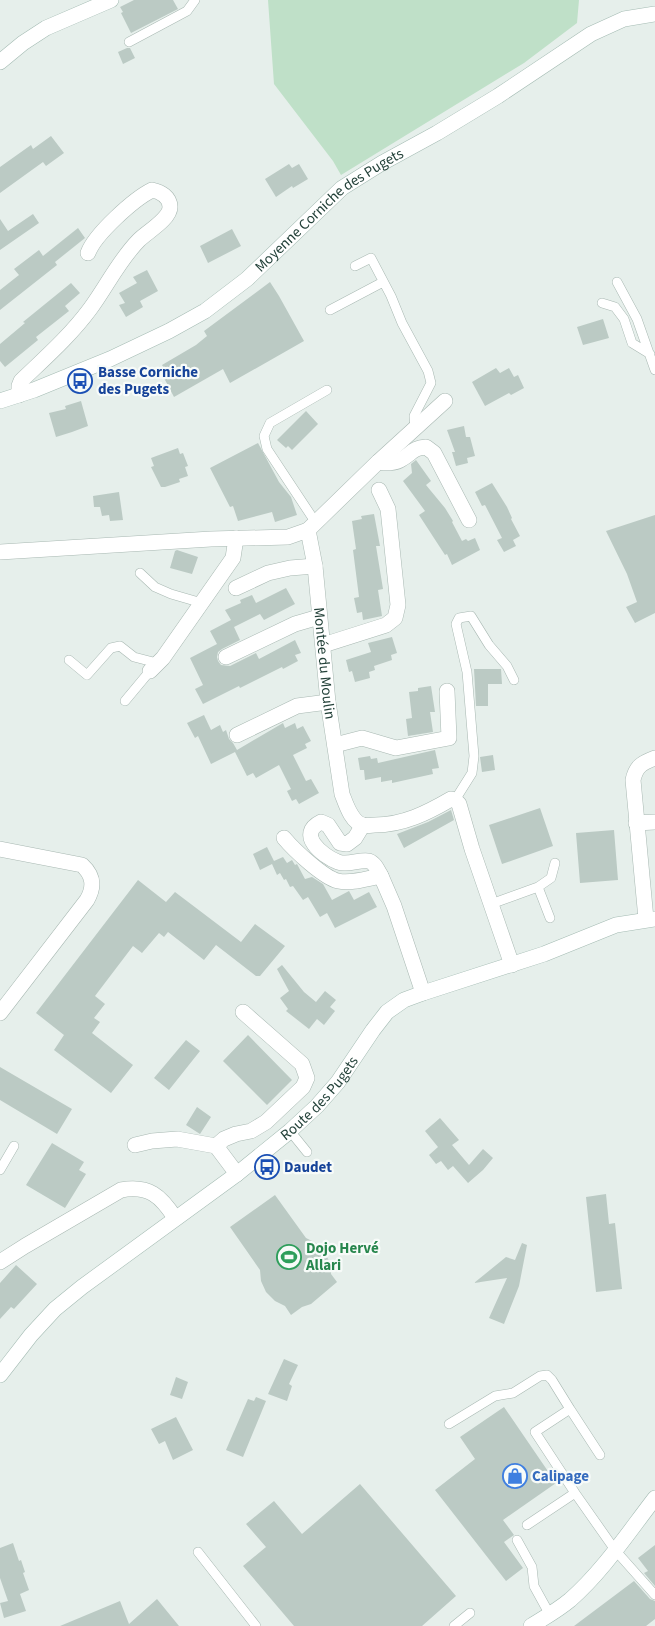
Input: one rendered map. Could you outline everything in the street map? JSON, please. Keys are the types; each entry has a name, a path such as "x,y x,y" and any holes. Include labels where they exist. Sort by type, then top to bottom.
{"street":[{"path":"0,62 23,43 46,28 111,0"},
{"name":"Moyenne Corniche des Pugets","path":"0,401 20,395 110,359 169,331 205,311 247,279 342,188 498,96 591,34 624,19 655,14"},
{"path":"20,395 19,386 21,381 71,333 92,307 121,262 139,240 168,215 169,202 164,194 152,190 144,194 107,226 90,247 88,253"},
{"path":"0,552 236,538 288,537 312,527 378,462 446,401"},
{"path":"378,462 390,463 400,460 416,448 426,446 434,453 469,520"},
{"path":"323,645 386,625 395,618 398,605 388,509 379,490"},
{"name":"Montée du Moulin","path":"312,527 328,702 342,794 354,819 362,825"},
{"path":"154,667 163,658 233,558 236,538"},
{"path":"236,588 268,573 290,568 316,566"},
{"path":"226,657 295,624 319,617"},
{"path":"334,745 362,738 396,748 449,738 447,691"},
{"path":"237,735 297,706 328,702"},
{"path":"650,919 636,823 633,780 635,769 655,758"},
{"path":"423,992 394,906 375,864 368,861 345,863 337,861 318,849 310,839 310,832 314,825 322,822 328,825 340,842 347,844 355,838 362,825 390,825 403,822 438,807 451,799 455,800 459,804 512,965"},
{"path":"636,823 655,822"},
{"path":"284,838 292,848 330,878 339,881 351,881 381,876"},
{"path":"0,849 82,865 88,870 93,886 87,900 0,1013"},
{"name":"Route des Pugets","path":"0,1375 31,1335 56,1309 82,1287 237,1174 290,1131 317,1106 338,1082 387,1012 404,1000 423,992 544,954 616,925 650,919"},
{"path":"216,1146 224,1139 251,1131 266,1122 302,1087 307,1078 302,1064 243,1012"},
{"path":"135,1146 152,1141 177,1139 216,1146 237,1174"},
{"path":"0,1262 24,1246 122,1190 134,1188 146,1190 166,1206 176,1218"},
{"path":"531,1626 550,1615 571,1599 615,1550 655,1498"}],"lane":[{"path":"129,42 186,11 195,0"},
{"path":"356,266 371,258 402,323 428,371 431,383 414,416 415,429"},
{"path":"330,310 383,282"},
{"path":"616,282 638,319 655,370"},
{"path":"602,303 615,307 624,319 632,343 650,354"},
{"path":"312,527 268,449 264,436 270,423 327,390"},
{"path":"140,573 155,587 170,594 202,603"},
{"path":"455,800 472,773 474,756 467,672 456,624 459,618 471,616 489,645 508,666 514,680"},
{"path":"69,660 87,675 112,648 120,646 154,667 126,700"},
{"path":"491,904 538,887 552,878 555,863"},
{"path":"538,887 550,918"},
{"path":"290,1131 307,1152"},
{"path":"0,1170 14,1146"},
{"path":"449,1424 495,1396 512,1393 540,1376 547,1375 600,1455"},
{"path":"570,1409 535,1432 606,1538 655,1595"},
{"path":"527,1525 575,1493"},
{"path":"517,1540 532,1567 534,1586 550,1615"},
{"path":"198,1552 256,1626"},
{"path":"454,1626 470,1612"}],"green space":[{"path":"268,0 579,0 577,23 524,63 341,175 333,161 274,84"}],"building":[{"path":"134,0 173,0 178,9 131,33 120,7"},
{"path":"130,48 135,58 123,64 118,52"},
{"path":"51,136 64,153 46,166 43,162 0,193 0,167 31,145 33,149"},
{"path":"289,164 292,168 299,164 308,179 293,188 292,186 276,197 265,179"},
{"path":"33,214 39,223 0,250 0,219 8,231"},
{"path":"78,228 85,238 55,262 57,265 0,310 0,290 19,275 14,269 39,250 43,256"},
{"path":"232,229 241,246 208,263 200,246"},
{"path":"147,270 158,291 140,301 143,307 126,317 119,305 125,303 119,293 137,283 133,277"},
{"path":"270,282 304,341 230,383 223,369 174,397 164,378 169,376 162,365 196,345 207,336 204,331"},
{"path":"71,283 80,293 65,306 69,311 36,337 38,340 5,367 0,361 0,344 25,323 23,322"},
{"path":"603,319 609,338 583,345 577,327"},
{"path":"496,368 500,373 509,368 514,377 518,375 524,388 511,395 509,393 485,406 472,382"},
{"path":"81,401 88,426 56,437 49,413 66,409 65,406"},
{"path":"306,411 318,424 292,450 288,446 286,448 277,440"},
{"path":"464,426 466,437 470,437 475,456 467,458 468,463 456,466 452,452 455,452 447,430"},
{"path":"258,443 279,482 291,497 297,515 275,522 272,512 238,521 233,506 230,507 210,468"},
{"path":"178,448 180,454 183,453 188,466 185,467 188,476 179,479 180,482 161,487 151,467 154,466 151,458"},
{"path":"416,460 431,481 426,485 445,508 462,541 475,538 480,550 452,565 447,554 445,555 419,515 425,511 403,481 412,473 411,464"},
{"path":"492,483 507,507 520,536 513,540 516,546 504,552 497,540 502,538 485,505 482,506 475,492"},
{"path":"119,492 123,520 110,521 109,515 102,516 100,507 94,507 93,496"},
{"path":"374,514 380,546 376,546 383,589 378,590 382,616 363,620 362,612 357,613 354,598 359,597 353,550 356,549 352,521 362,519 361,516"},
{"path":"655,515 655,613 635,623 626,607 637,602 627,574 606,531"},
{"path":"175,551 198,557 192,574 170,568"},
{"path":"286,588 295,604 264,620 260,614 234,627 240,640 222,649 218,652 217,657 221,665 230,666 256,653 259,659 295,640 301,653 295,655 298,661 240,688 239,686 203,704 195,689 203,685 190,658 217,644 210,631 231,620 225,610 241,603 240,600 252,595 256,603"},
{"path":"392,637 397,653 391,655 392,660 374,666 375,670 369,672 370,678 355,682 352,671 349,672 346,660 371,652 368,643"},
{"path":"474,669 501,669 502,684 488,684 488,706 476,706"},
{"path":"431,686 435,712 430,712 433,732 408,736 406,719 412,718 409,692"},
{"path":"204,715 211,730 220,725 223,732 226,730 229,739 237,750 283,723 285,728 295,723 297,729 303,726 311,741 305,744 307,748 293,755 306,781 311,779 319,793 299,804 296,799 292,801 287,791 291,789 279,765 256,778 253,773 247,776 235,752 211,764 198,736 195,738 187,723"},
{"path":"435,750 439,768 432,769 433,774 392,783 392,780 381,782 381,777 365,780 364,770 360,770 358,758 370,756 371,759 377,758 378,763"},
{"path":"493,755 495,770 482,772 480,757"},
{"path":"540,808 553,846 502,864 489,825"},
{"path":"451,810 454,820 404,848 397,834 428,822"},
{"path":"614,830 618,880 580,883 576,833"},
{"path":"267,847 274,861 283,857 287,863 292,860 295,865 297,864 305,879 312,877 323,884 332,900 349,891 354,900 369,892 377,907 335,928 327,913 320,917 308,897 303,900 280,873 277,875 272,864 260,870 253,854"},
{"path":"138,880 166,902 175,892 241,942 255,924 285,946 260,976 256,976 216,945 204,960 168,932 164,937 159,933 142,953 133,946 95,996 105,1004 94,1018 100,1022 92,1033 133,1065 111,1093 54,1050 64,1035 36,1013"},
{"path":"282,965 304,992 316,1002 325,991 336,1000 330,1007 335,1011 324,1025 317,1019 309,1029 286,1011 288,1009 280,998 289,991 277,969"},
{"path":"248,1035 292,1080 267,1105 223,1061"},
{"path":"186,1040 200,1051 169,1090 154,1078"},
{"path":"0,1067 72,1109 57,1134 0,1100"},
{"path":"197,1107 211,1117 200,1134 186,1125"},
{"path":"440,1118 459,1140 452,1145 469,1165 483,1149 493,1158 468,1183 453,1166 448,1170 441,1161 436,1164 429,1155 438,1147 425,1131"},
{"path":"52,1143 84,1162 79,1170 86,1174 65,1208 26,1185"},
{"path":"606,1194 609,1224 615,1223 622,1289 596,1292 586,1197"},
{"name":"Dojo Hervé Allari","path":"275,1195 306,1238 316,1243 324,1251 330,1263 331,1274 337,1282 311,1304 302,1307 291,1315 285,1306 275,1301 266,1292 261,1281 260,1270 230,1227"},
{"path":"522,1243 527,1245 519,1286 504,1324 489,1318 507,1278 474,1283 506,1257 515,1260"},
{"path":"16,1265 37,1284 14,1309 11,1307 0,1319 0,1283"},
{"path":"284,1359 298,1365 289,1384 292,1386 287,1401 268,1394"},
{"path":"176,1377 188,1382 182,1399 170,1395"},
{"path":"256,1397 266,1401 243,1457 226,1450 248,1399 254,1401"},
{"path":"504,1407 556,1483 503,1520 514,1535 504,1542 523,1568 506,1581 435,1490 475,1459 460,1437"},
{"path":"176,1417 193,1450 173,1460 165,1441 159,1444 151,1429"},
{"path":"360,1484 456,1596 422,1626 294,1626 243,1566 266,1547 246,1524 274,1501 302,1534"},
{"path":"13,1543 19,1561 21,1560 29,1590 20,1594 26,1611 4,1618 0,1603 8,1601 0,1578 0,1548"},
{"path":"655,1545 655,1586 644,1573 648,1571 638,1558"},
{"path":"634,1581 650,1599 655,1601 655,1619 646,1626 574,1626"},
{"path":"157,1599 179,1626 60,1626 120,1601 129,1624"}],"place":[{"name":"Basse Corniche des Pugets","path":"80,381"},
{"name":"Daudet","path":"267,1167"},
{"name":"Dojo Hervé Allari","path":"289,1257"},
{"name":"Calipage","path":"515,1476"}]}
